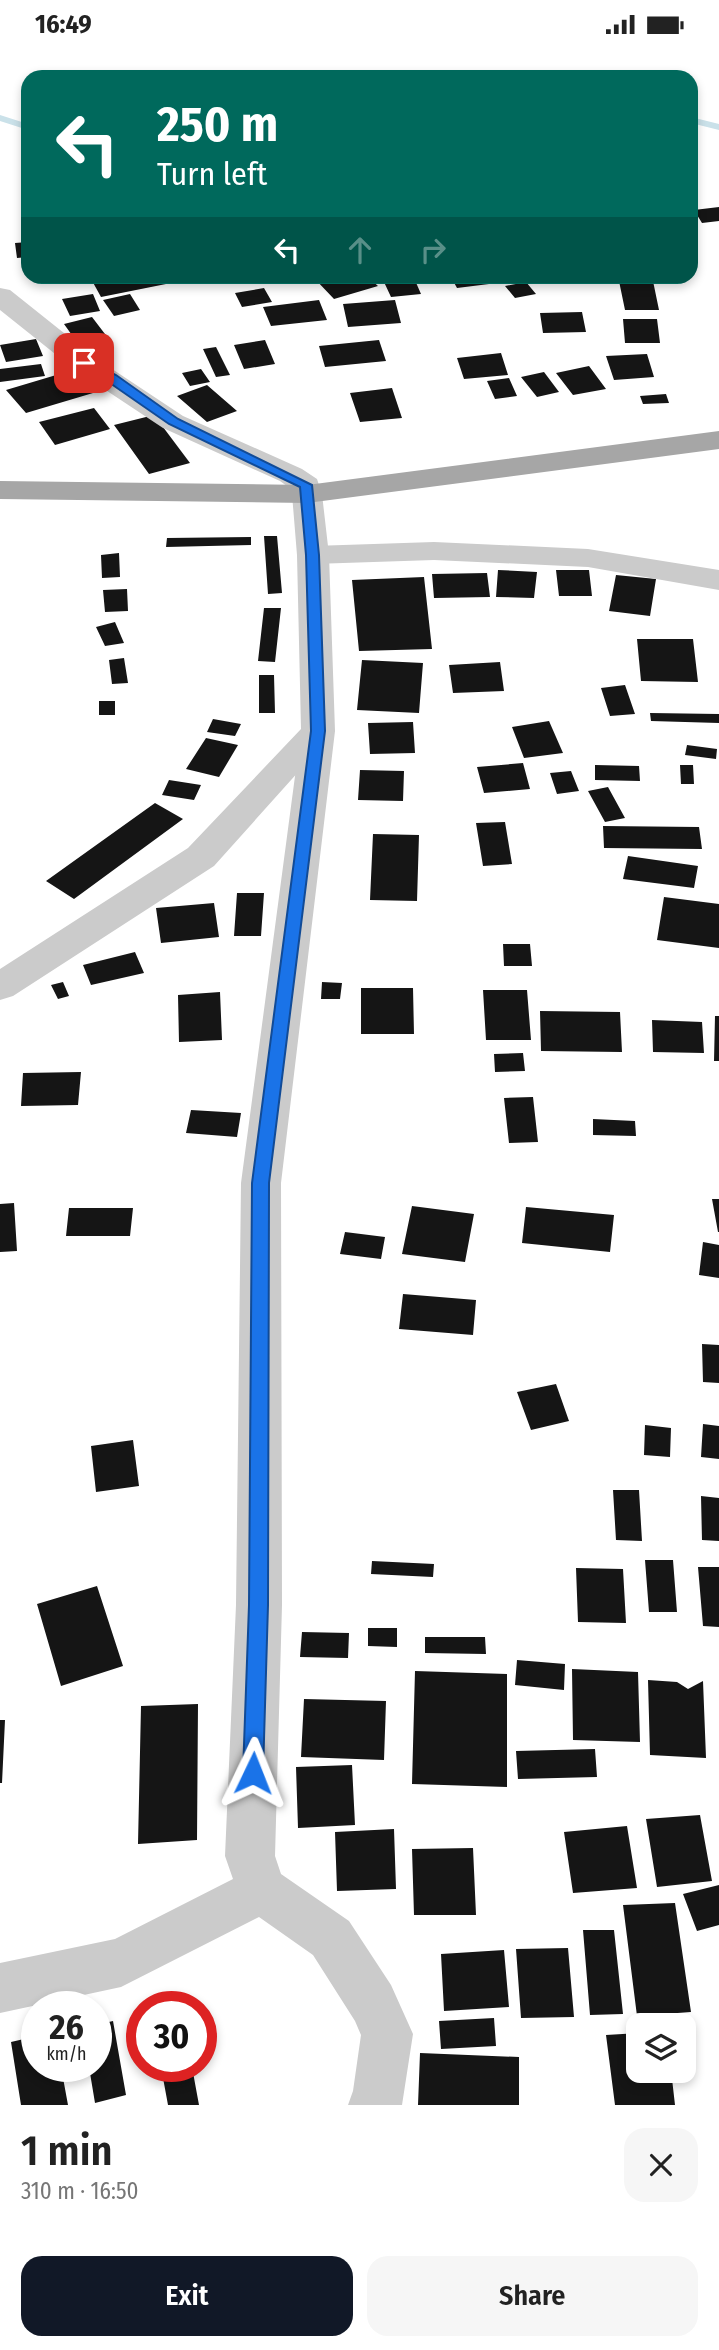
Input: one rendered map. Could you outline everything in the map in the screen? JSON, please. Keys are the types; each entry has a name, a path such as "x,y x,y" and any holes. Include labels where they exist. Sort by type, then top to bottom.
{"main road":[{"path":"0,490 307,494 719,440"}],"street":[{"path":"0,296 84,363 111,378 173,422 290,475 306,485 313,555 318,731 261,1183 259,1605 250,1856 262,1890 331,1938 373,2003 387,2034 379,2096 374,2105"},
{"path":"313,555 434,551 587,558 719,580"},
{"path":"0,987 201,857 318,731"},
{"path":"0,1988 121,1962 262,1890"}],"building":[{"path":"719,207 719,221 702,223 698,210"},
{"path":"15,243 21,243 21,258 17,258"},
{"path":"94,284 166,284 101,297"},
{"path":"320,284 378,286 334,299"},
{"path":"385,284 417,284 421,294 391,297"},
{"path":"455,284 489,284 457,288"},
{"path":"528,284 536,294 515,298 505,286"},
{"path":"620,284 654,284 659,310 625,310"},
{"path":"264,288 272,302 242,307 235,293"},
{"path":"93,294 100,311 70,316 62,299"},
{"path":"130,294 140,310 114,316 103,300"},
{"path":"319,300 327,320 271,326 263,307"},
{"path":"395,300 401,323 348,327 343,304"},
{"path":"582,312 586,332 543,333 540,313"},
{"path":"92,317 108,338 79,345 64,324"},
{"path":"623,319 657,319 660,343 625,343"},
{"path":"36,339 43,356 6,362 0,345"},
{"path":"265,340 275,364 244,369 234,345"},
{"path":"379,340 386,361 325,367 319,346"},
{"path":"216,347 230,375 216,377 203,349"},
{"path":"501,353 508,375 464,379 457,358"},
{"path":"647,354 654,377 614,380 606,356"},
{"path":"41,364 45,376 0,382 0,369"},
{"path":"589,366 606,389 573,395 556,373"},
{"path":"201,369 210,382 190,386 182,373"},
{"path":"73,370 93,393 26,413 6,390"},
{"path":"544,372 559,392 537,397 521,377"},
{"path":"509,378 517,396 495,399 487,381"},
{"path":"207,385 237,411 207,422 177,396"},
{"path":"392,388 402,418 360,422 350,393"},
{"path":"666,394 669,403 643,404 640,396"},
{"path":"94,408 110,429 55,445 39,422"},
{"path":"154,415 190,463 149,474 114,425"},
{"path":"264,536 277,536 282,593 268,594"},
{"path":"251,537 251,545 166,547 167,538"},
{"path":"119,553 120,577 102,578 101,555"},
{"path":"498,570 537,572 534,598 496,597"},
{"path":"556,570 589,570 592,596 559,596"},
{"path":"487,573 490,597 434,598 432,574"},
{"path":"616,575 656,579 650,616 609,611"},
{"path":"424,577 432,649 359,651 352,580"},
{"path":"127,589 128,611 105,612 103,590"},
{"path":"264,608 281,608 275,662 258,661"},
{"path":"115,622 124,643 105,646 96,627"},
{"path":"637,639 693,639 698,682 641,681"},
{"path":"124,658 128,683 112,684 109,660"},
{"path":"362,660 423,663 419,713 357,710"},
{"path":"500,662 504,691 453,693 449,665"},
{"path":"259,675 274,675 275,713 259,713"},
{"path":"625,685 635,714 610,716 601,688"},
{"path":"99,701 115,701 115,715 99,715"},
{"path":"650,713 719,714 719,723 651,721"},
{"path":"213,719 241,724 235,736 207,732"},
{"path":"549,721 563,753 524,758 512,727"},
{"path":"413,722 415,753 370,754 368,723"},
{"path":"206,738 238,745 219,777 186,769"},
{"path":"687,745 717,749 716,759 685,755"},
{"path":"523,763 530,789 484,793 477,767"},
{"path":"595,765 639,766 640,781 595,780"},
{"path":"680,765 693,765 694,784 681,784"},
{"path":"360,770 404,771 403,801 358,800"},
{"path":"571,771 579,791 557,794 550,773"},
{"path":"169,780 201,785 194,800 162,795"},
{"path":"608,787 625,818 605,822 588,791"},
{"path":"155,803 183,819 74,899 46,881"},
{"path":"505,822 512,864 483,866 476,823"},
{"path":"603,826 699,827 702,849 604,848"},
{"path":"373,834 419,835 417,901 370,900"},
{"path":"628,856 698,866 694,888 623,879"},
{"path":"237,893 264,893 261,936 234,936"},
{"path":"664,897 719,904 719,948 657,940"},
{"path":"214,903 219,937 161,943 156,908"},
{"path":"503,944 530,944 532,966 504,966"},
{"path":"135,952 144,973 91,985 83,965"},
{"path":"63,982 69,996 58,999 51,985"},
{"path":"322,982 342,983 340,999 321,999"},
{"path":"361,988 413,988 414,1034 361,1034"},
{"path":"483,990 527,990 531,1040 486,1040"},
{"path":"220,992 222,1040 179,1042 178,995"},
{"path":"540,1011 620,1012 622,1052 541,1051"},
{"path":"715,1016 719,1016 719,1061 714,1061"},
{"path":"652,1020 702,1022 704,1053 653,1052"},
{"path":"523,1053 525,1071 495,1072 494,1054"},
{"path":"81,1072 78,1105 21,1106 23,1073"},
{"path":"533,1097 538,1142 509,1143 504,1098"},
{"path":"191,1110 241,1113 237,1137 186,1133"},
{"path":"593,1119 635,1121 636,1136 593,1135"},
{"path":"712,1199 719,1199 719,1232 718,1232"},
{"path":"14,1203 17,1251 0,1252 0,1204"},
{"path":"412,1206 474,1214 465,1262 402,1254"},
{"path":"526,1207 614,1215 610,1252 522,1243"},
{"path":"69,1208 133,1208 130,1236 66,1236"},
{"path":"345,1232 385,1237 381,1259 340,1254"},
{"path":"703,1242 719,1245 719,1278 699,1275"},
{"path":"403,1294 476,1300 473,1335 399,1329"},
{"path":"702,1344 719,1345 719,1383 703,1382"},
{"path":"556,1384 569,1421 531,1430 517,1392"},
{"path":"703,1424 719,1426 719,1459 701,1457"},
{"path":"645,1425 671,1428 670,1457 644,1455"},
{"path":"133,1440 139,1486 96,1492 91,1446"},
{"path":"613,1490 639,1490 642,1541 616,1540"},
{"path":"701,1496 719,1498 719,1541 702,1540"},
{"path":"645,1560 673,1560 677,1612 649,1612"},
{"path":"372,1561 434,1564 433,1577 371,1574"},
{"path":"698,1567 719,1567 719,1627 703,1626"},
{"path":"576,1568 623,1569 626,1623 578,1622"},
{"path":"97,1586 123,1666 61,1686 37,1604"},
{"path":"368,1628 397,1628 397,1647 368,1646"},
{"path":"302,1632 349,1633 348,1658 300,1657"},
{"path":"425,1637 485,1637 486,1654 425,1653"},
{"path":"517,1660 565,1664 564,1690 515,1685"},
{"path":"572,1669 638,1672 640,1742 573,1740"},
{"path":"415,1671 507,1674 507,1787 412,1784"},
{"path":"648,1680 677,1682 688,1689 703,1681 706,1758 650,1755"},
{"path":"304,1699 386,1701 384,1760 301,1757"},
{"path":"198,1704 197,1840 138,1844 141,1706"},
{"path":"0,1720 5,1720 2,1783 0,1783"},
{"path":"595,1749 597,1777 518,1779 516,1751"},
{"path":"352,1765 355,1825 298,1828 296,1767"},
{"path":"700,1815 712,1881 657,1887 646,1819"},
{"path":"627,1826 637,1888 573,1893 564,1832"},
{"path":"394,1829 396,1889 337,1891 335,1832"},
{"path":"473,1848 476,1915 414,1915 412,1849"},
{"path":"719,1885 719,1925 697,1931 683,1894"},
{"path":"675,1903 691,2012 637,2013 623,1905"},
{"path":"583,1930 614,1930 623,2014 590,2015"},
{"path":"568,1948 574,2017 521,2018 516,1949"},
{"path":"504,1950 509,2007 444,2011 441,1954"},
{"path":"494,2018 496,2046 441,2049 439,2021"},
{"path":"112,2021 126,2095 95,2103 92,2082 112,2082"},
{"path":"626,2034 626,2083 672,2083 675,2105 615,2105 606,2035"},
{"path":"21,2040 21,2082 64,2082 68,2105 21,2105 11,2042"},
{"path":"420,2053 519,2057 519,2105 418,2105"},
{"path":"164,2082 195,2082 199,2105 168,2105"}],"waterway":[{"path":"0,118 21,125"},
{"path":"698,122 719,127"}],"route":[{"path":"84,363 111,378 173,422 290,475 306,485 313,555 318,731 261,1183 259,1605 253,1773"}]}
